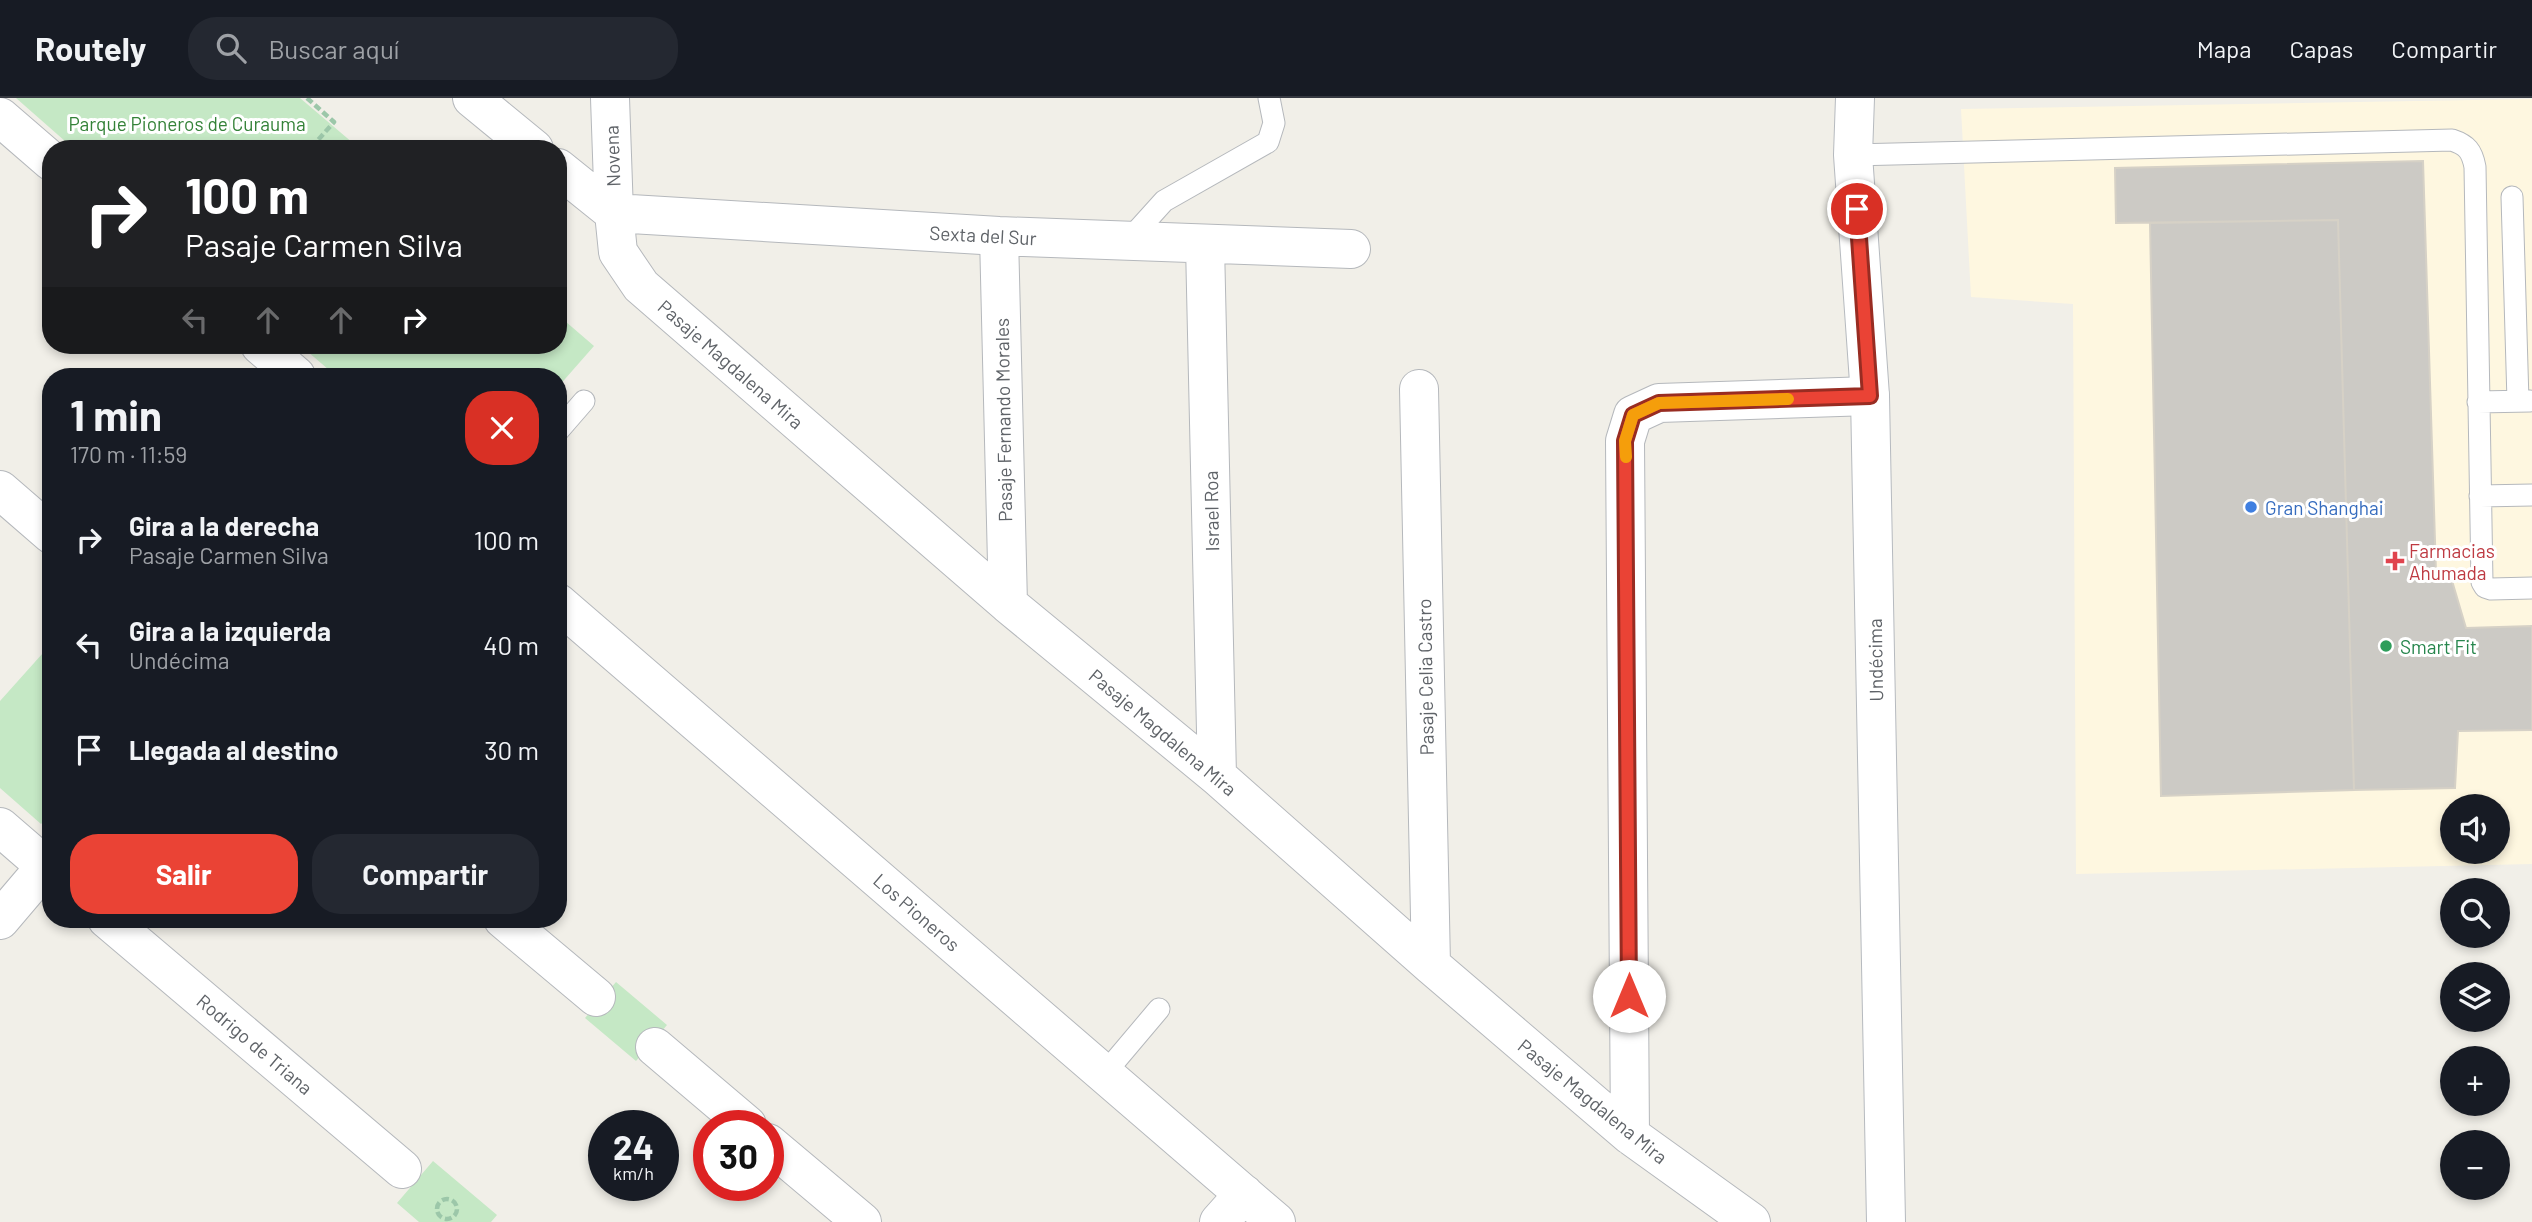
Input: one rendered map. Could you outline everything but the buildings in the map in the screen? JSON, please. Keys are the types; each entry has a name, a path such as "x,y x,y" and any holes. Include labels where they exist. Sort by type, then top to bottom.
{"street":[{"path":"472,98 523,140"},
{"name":"Novena","path":"610,98 614,213"},
{"name":"Undécima","path":"1855,98 1853,155 1870,396 1886,1222"},
{"path":"0,117 42,153"},
{"path":"567,175 614,213"},
{"name":"Sexta del Sur","path":"614,213 999,236 1352,249"},
{"name":"Pasaje Magdalena Mira","path":"614,213 618,252 641,286 1008,604 1217,776 1431,965 1630,1135 1751,1222"},
{"name":"Pasaje Fernando Morales","path":"999,236 1008,604"},
{"name":"Israel Roa","path":"1205,245 1217,776"},
{"path":"270,354 287,368"},
{"name":"Pasaje Celia Castro","path":"1419,389 1431,965"},
{"path":"1630,1135 1625,441 1633,415 1659,403 1870,396"},
{"path":"0,490 42,526"},
{"name":"Los Pioneros","path":"567,611 1105,1073 1232,1208 1276,1222"},
{"path":"0,827 42,860"},
{"path":"0,920 42,874"},
{"name":"Rodrigo de Triana","path":"118,928 402,1169"},
{"path":"514,928 596,997"},
{"path":"655,1047 729,1110"},
{"path":"784,1156 862,1222"}],"lane":[{"path":"1126,242 1164,201 1268,142 1274,123 1269,98"},
{"path":"1853,155 2452,139 2463,144 2472,153 2475,167 2482,582 2485,587 2491,589 2532,588"},
{"path":"2478,402 2525,401 2523,238 2512,197"},
{"path":"567,421 584,401"},
{"path":"2480,496 2532,495"},
{"path":"1105,1073 1159,1009"}],"path":[{"path":"307,98 334,122 318,140"},
{"path":"446,1199 453,1201 457,1206 455,1216 446,1219 440,1217 438,1204 446,1199"},
{"path":"455,1216 461,1222"}],"shaded area":[{"path":"2532,99 2532,864 2076,874 2073,304 1971,297 1961,109"}],"green space":[{"name":"Parque Pioneros de Curauma","path":"16,98 300,98 349,140 64,140"},
{"path":"567,323 594,346 567,377 567,368 327,368 310,354 567,354"},
{"path":"42,654 41,824 0,788 0,701"},
{"path":"616,982 667,1025 636,1061 585,1018"},
{"path":"433,1161 497,1215 491,1222 419,1222 397,1203"}],"slow traffic":[{"path":"1626,457 1625,441 1633,415 1659,403 1788,399"}],"place":[{"name":"Gran Shanghai","path":"2251,507"},
{"name":"Farmacias Ahumada","path":"2395,561"},
{"name":"Smart Fit","path":"2386,646"}],"route":[{"path":"1629,996 1625,441 1633,415 1659,403 1870,396 1857,209"}]}
